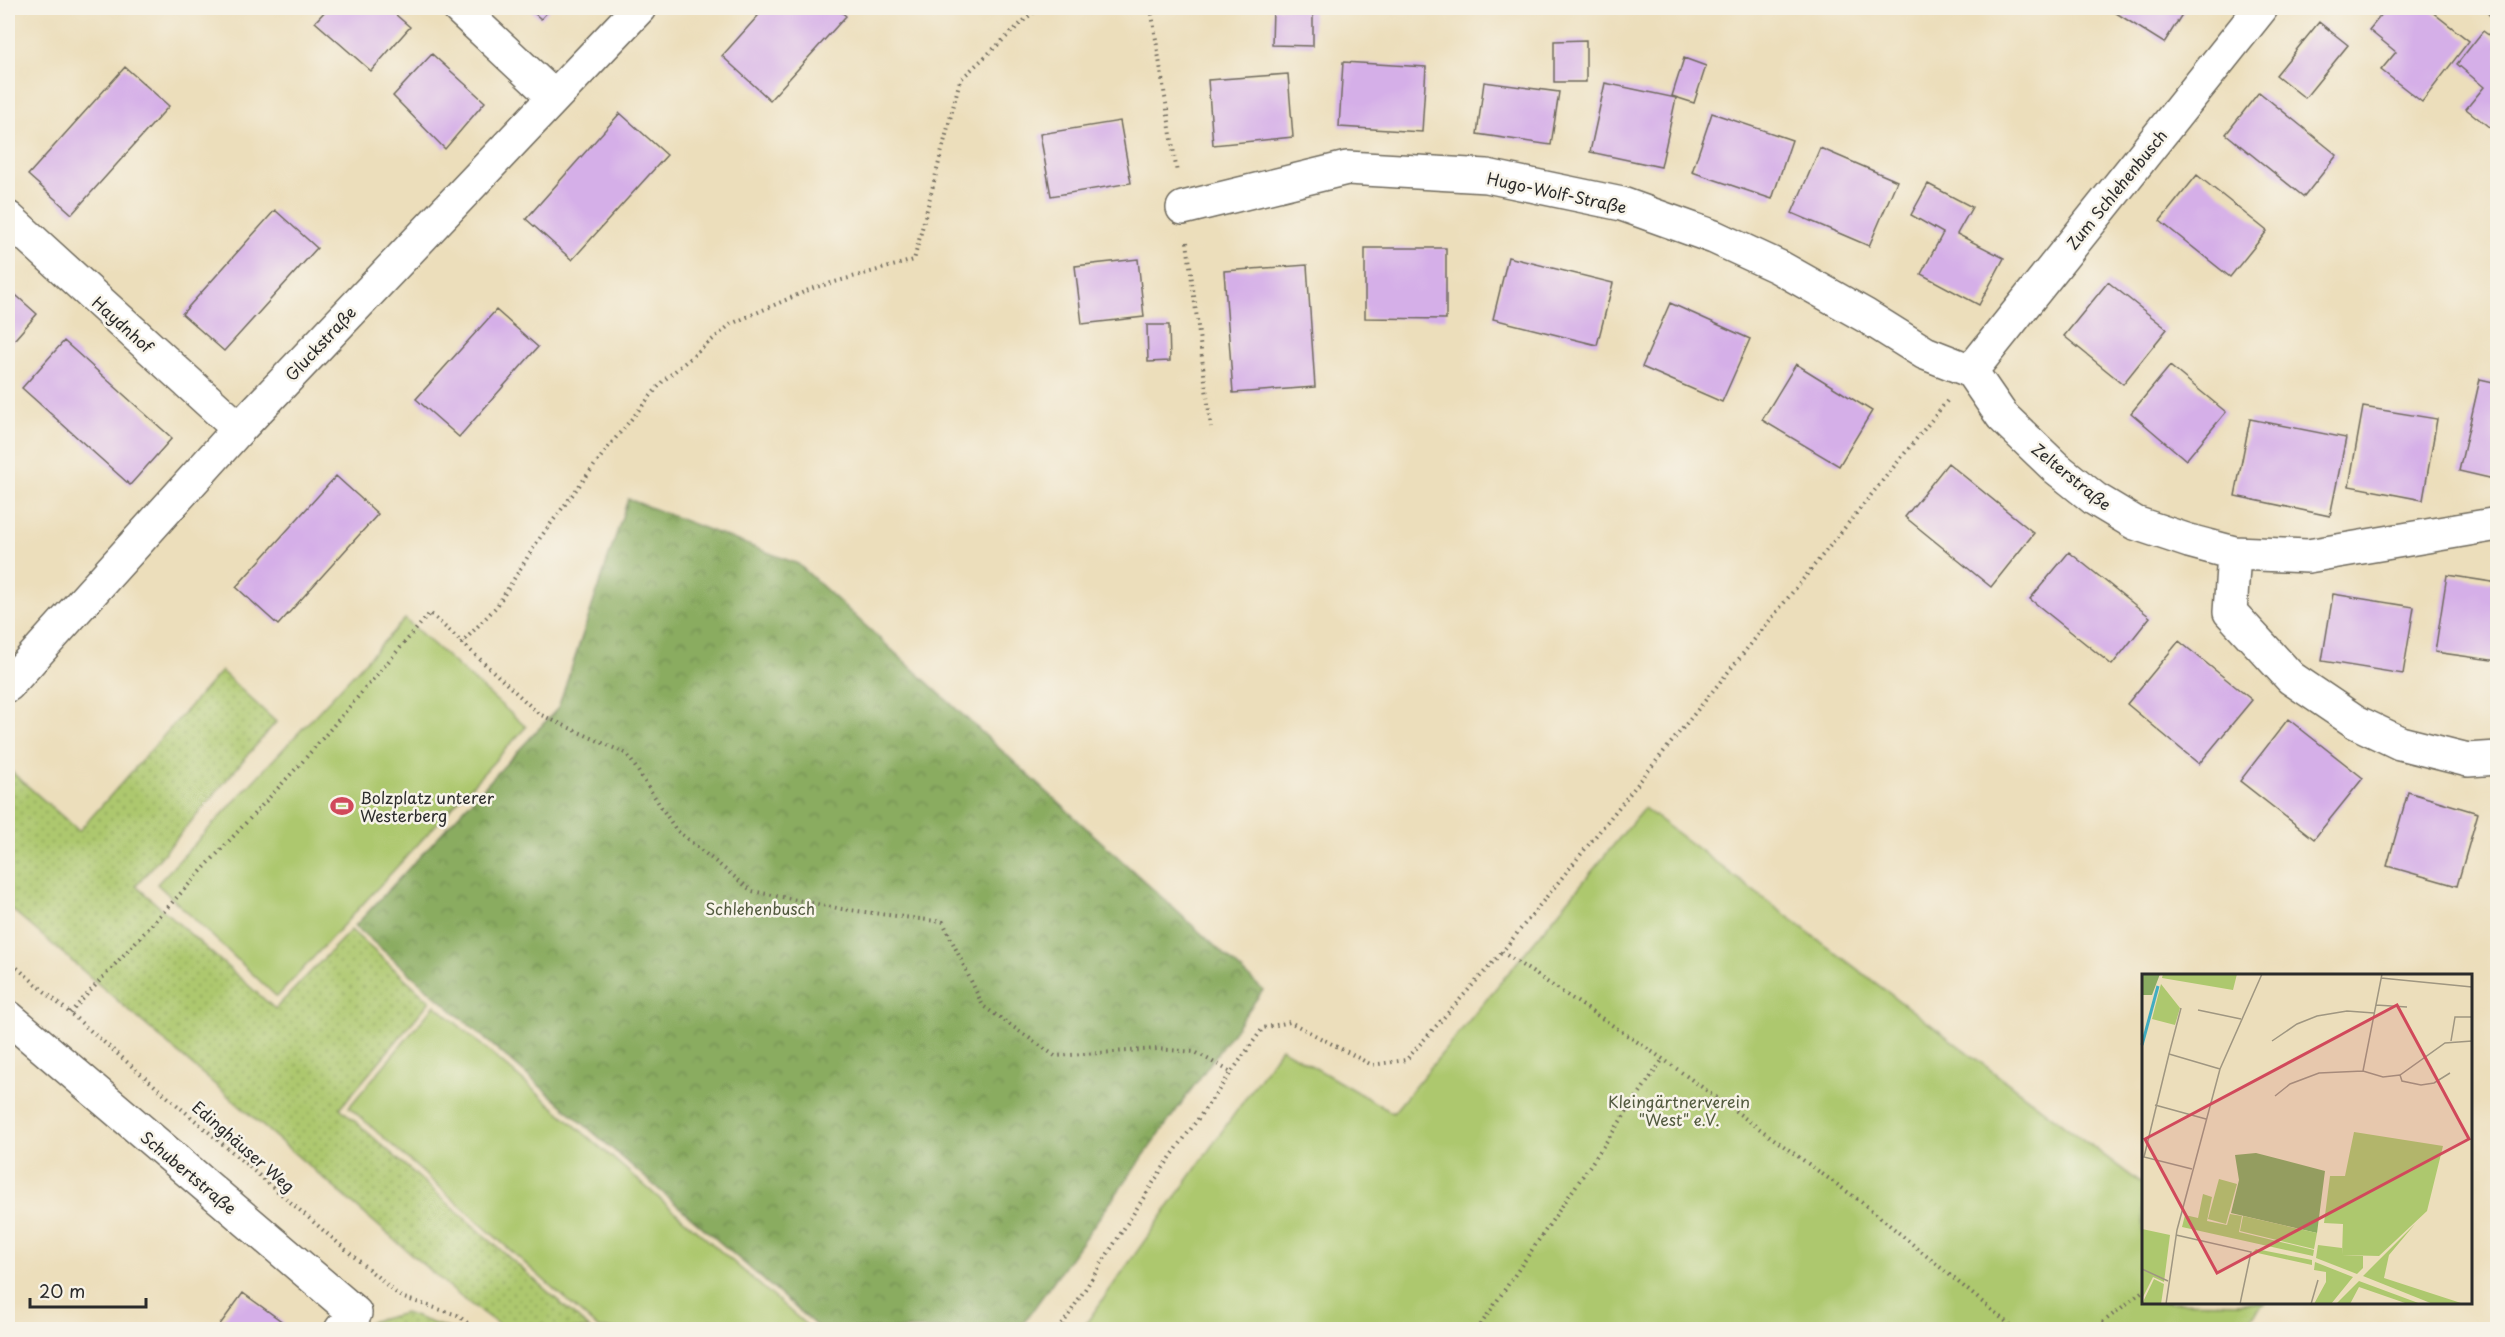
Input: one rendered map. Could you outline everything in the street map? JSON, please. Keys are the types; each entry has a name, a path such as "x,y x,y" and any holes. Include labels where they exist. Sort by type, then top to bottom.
{"street":[{"path":"459,8 554,97"},
{"name":"Gluckstraße","path":"8,685 239,429 639,8"},
{"name":"Zum Schlehenbusch","path":"1971,371 2260,8"},
{"name":"Hugo-Wolf-Straße","path":"1183,208 1347,168 1488,176 1622,204 1714,237 1779,267 1866,316 1925,353 1971,371"},
{"name":"Haydnhof","path":"8,218 239,429"},
{"name":"Zelterstraße","path":"1971,371 2002,416 2055,467 2095,499 2135,523 2189,541 2234,553 2308,556 2498,524"},
{"path":"2234,553 2230,612 2291,678 2356,722 2400,743 2468,760 2498,758"},
{"name":"Schubertstraße","path":"8,1017 348,1321"}],"path":[{"path":"461,644 497,606 537,542 609,446 656,389 730,324 813,288 914,260 960,80 1031,14 1041,8"},
{"path":"1151,8 1183,208 1211,427"},
{"path":"1059,1329 1160,1172 1263,1028 1290,1022 1372,1065 1406,1060 1502,952 1971,371"},
{"path":"70,1013 303,761 430,613 539,714 627,754 676,830 752,891 842,909 943,922 983,1006 1055,1056 1158,1049 1186,1051 1195,1052 1231,1072"},
{"path":"1502,952 1663,1059 1864,1204 2016,1329"},
{"name":"Edinghäuser Weg","path":"8,960 401,1296 457,1316 477,1329"},
{"path":"1477,1329 1663,1059"},
{"path":"2093,1329 2142,1292"}],"green space":[{"name":"Schlehenbusch","path":"628,499 798,564 1263,990 1019,1329 820,1329 355,926 558,708"},
{"name":"Bolzplatz unterer Westerberg","path":"405,619 526,727 277,997 157,884"},
{"path":"221,671 276,722 136,886 275,1009 351,930 430,1001 340,1108 590,1329 505,1329 462,1298 8,906 8,769 79,831"},
{"name":"Kleingärtnerverein \"West\" e.V.","path":"1644,808 2142,1184 2142,1304 2263,1304 2240,1330 1082,1329 1281,1048 1393,1113"},
{"path":"435,1005 811,1329 599,1329 349,1107"},
{"path":"405,1313 449,1329 379,1329 369,1322"}],"building":[{"path":"328,8 388,8 410,27 371,71 315,22"},
{"path":"528,8 551,8 541,19"},
{"path":"765,8 837,8 846,16 770,100 722,56"},
{"path":"1273,8 1313,8 1313,46 1272,45"},
{"path":"2108,8 2186,8 2164,43"},
{"path":"2387,8 2427,8 2469,41 2422,102 2381,70 2396,52 2369,30"},
{"path":"2319,22 2348,45 2305,98 2276,75"},
{"path":"2483,31 2498,42 2498,134 2466,109 2484,87 2457,64"},
{"path":"1586,40 1586,82 1554,82 1554,41"},
{"path":"432,54 485,102 445,149 393,96"},
{"path":"1684,58 1706,66 1694,103 1672,96"},
{"path":"1343,62 1426,67 1422,132 1339,127"},
{"path":"125,67 169,106 72,214 28,175"},
{"path":"1288,74 1293,137 1213,145 1208,80"},
{"path":"1484,82 1559,92 1551,145 1477,134"},
{"path":"1605,83 1676,98 1661,167 1590,152"},
{"path":"2259,92 2337,155 2304,197 2226,134"},
{"path":"620,113 667,155 572,260 526,219"},
{"path":"1712,113 1792,140 1772,199 1692,172"},
{"path":"1120,121 1131,183 1051,196 1040,134"},
{"path":"1820,148 1897,181 1869,246 1792,213"},
{"path":"2197,175 2267,231 2230,277 2160,221"},
{"path":"1928,184 1972,207 1957,234 2004,258 1979,305 1921,274 1943,233 1911,215"},
{"path":"275,210 317,248 224,351 182,314"},
{"path":"1365,248 1446,248 1446,319 1365,318"},
{"path":"1508,257 1613,283 1597,345 1493,319"},
{"path":"1138,259 1144,317 1082,324 1075,266"},
{"path":"1307,265 1315,387 1233,393 1224,271"},
{"path":"2108,282 2167,329 2123,384 2064,336"},
{"path":"8,288 37,314 8,347"},
{"path":"1670,303 1750,339 1722,402 1642,367"},
{"path":"496,310 538,347 459,437 416,399"},
{"path":"1147,325 1169,325 1170,361 1148,362"},
{"path":"64,341 172,438 130,485 22,388"},
{"path":"1796,364 1872,411 1839,466 1762,420"},
{"path":"2170,366 2226,412 2186,460 2131,413"},
{"path":"2480,379 2498,383 2498,480 2459,471"},
{"path":"2363,407 2437,419 2423,500 2349,486"},
{"path":"2250,419 2346,438 2330,516 2235,496"},
{"path":"1948,463 2034,533 1991,587 1905,517"},
{"path":"336,476 378,514 278,625 236,587"},
{"path":"2069,552 2150,617 2112,665 2030,599"},
{"path":"2447,575 2498,583 2498,661 2435,652"},
{"path":"2333,594 2414,607 2403,674 2322,661"},
{"path":"2179,641 2252,700 2199,764 2127,704"},
{"path":"2288,719 2363,778 2314,839 2240,781"},
{"path":"2408,792 2478,813 2457,886 2387,866"},
{"path":"243,1293 284,1323 279,1330 216,1330"}],"place":[{"name":"Bolzplatz unterer Westerberg","path":"342,806"}]}
